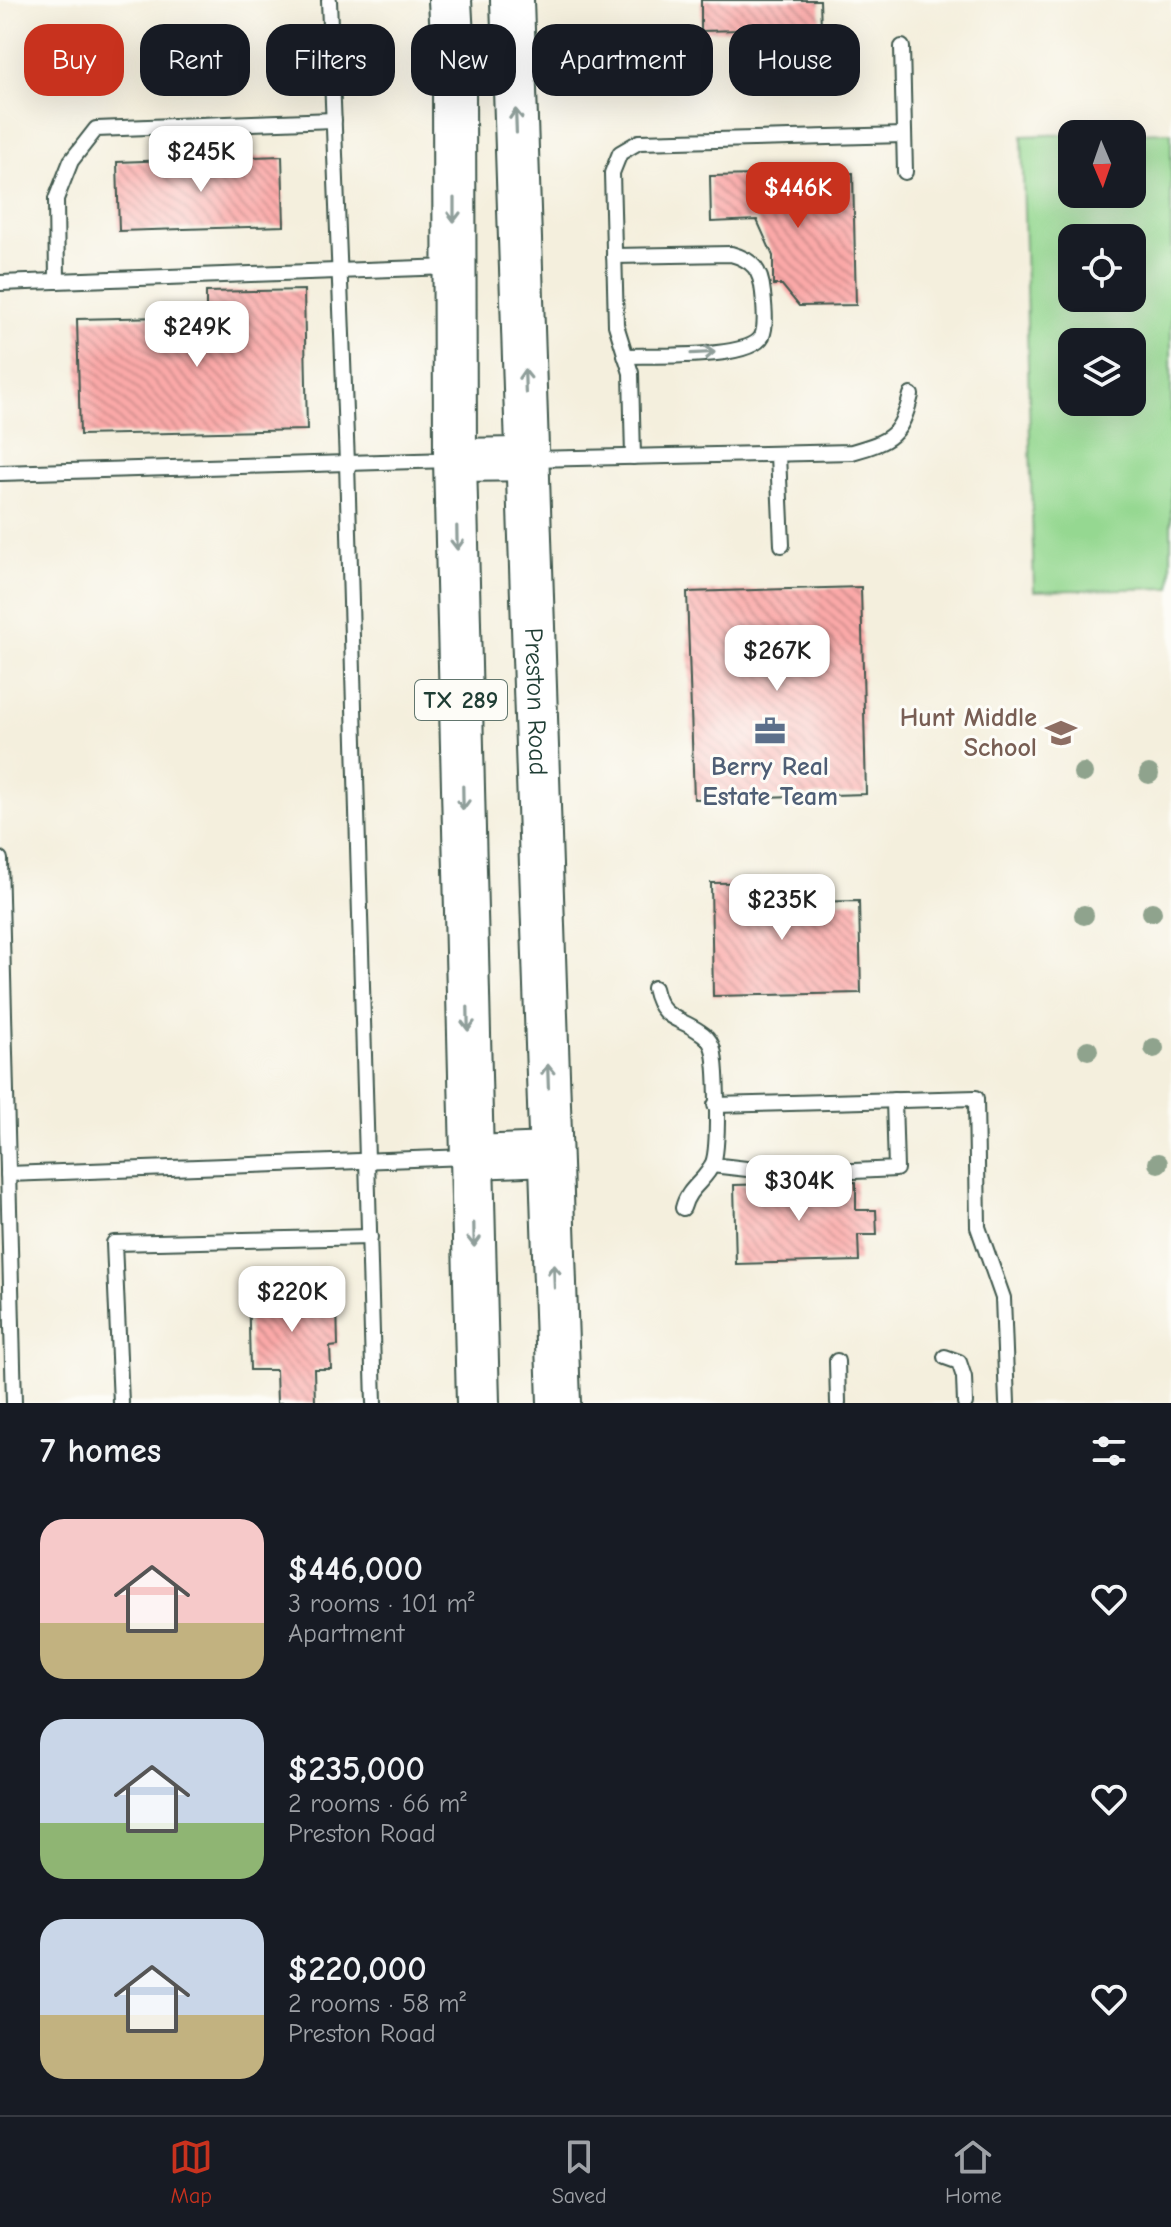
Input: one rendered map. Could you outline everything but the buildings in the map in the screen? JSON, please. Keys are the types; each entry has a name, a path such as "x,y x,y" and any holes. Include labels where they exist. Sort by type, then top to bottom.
{"main road":[{"name":"TX 289","path":"450,0 454,76 455,460 478,1403"},
{"name":"Preston Road","path":"512,0 559,1403"},
{"path":"455,460 528,459"},
{"path":"472,1157 550,1154"}],"lane":[{"path":"329,0 347,463 374,1403"},
{"path":"902,47 905,172"},
{"path":"57,281 56,199 71,161 96,129 334,120"},
{"path":"633,457 631,373 616,325 612,173 620,153 639,142 904,135"},
{"path":"614,256 731,254 747,259 756,267 764,296 764,332 761,339 750,346 726,352 625,356"},
{"path":"0,283 454,267"},
{"path":"528,459 852,452 881,444 904,424 911,395"},
{"path":"778,455 782,545"},
{"path":"0,473 455,460"},
{"path":"0,859 14,1403"},
{"path":"654,988 656,1000 665,1014 700,1031 712,1043 716,1065 716,1148 712,1165 686,1195 683,1208"},
{"path":"715,1105 976,1098 978,1227 1003,1298 1007,1403"},
{"path":"712,1165 791,1174 896,1169 894,1100"},
{"path":"8,1174 472,1157"},
{"path":"121,1403 114,1243 370,1237"},
{"path":"945,1357 959,1362 964,1377 965,1403"},
{"path":"837,1361 838,1403"}],"green space":[{"path":"1171,132 1171,588 1034,591 1022,136 1058,135 1058,208 1146,208 1146,133"}],"place":[{"name":"Berry Real Estate Team","path":"770,731"},
{"name":"Hunt Middle School","path":"1061,733"}]}
